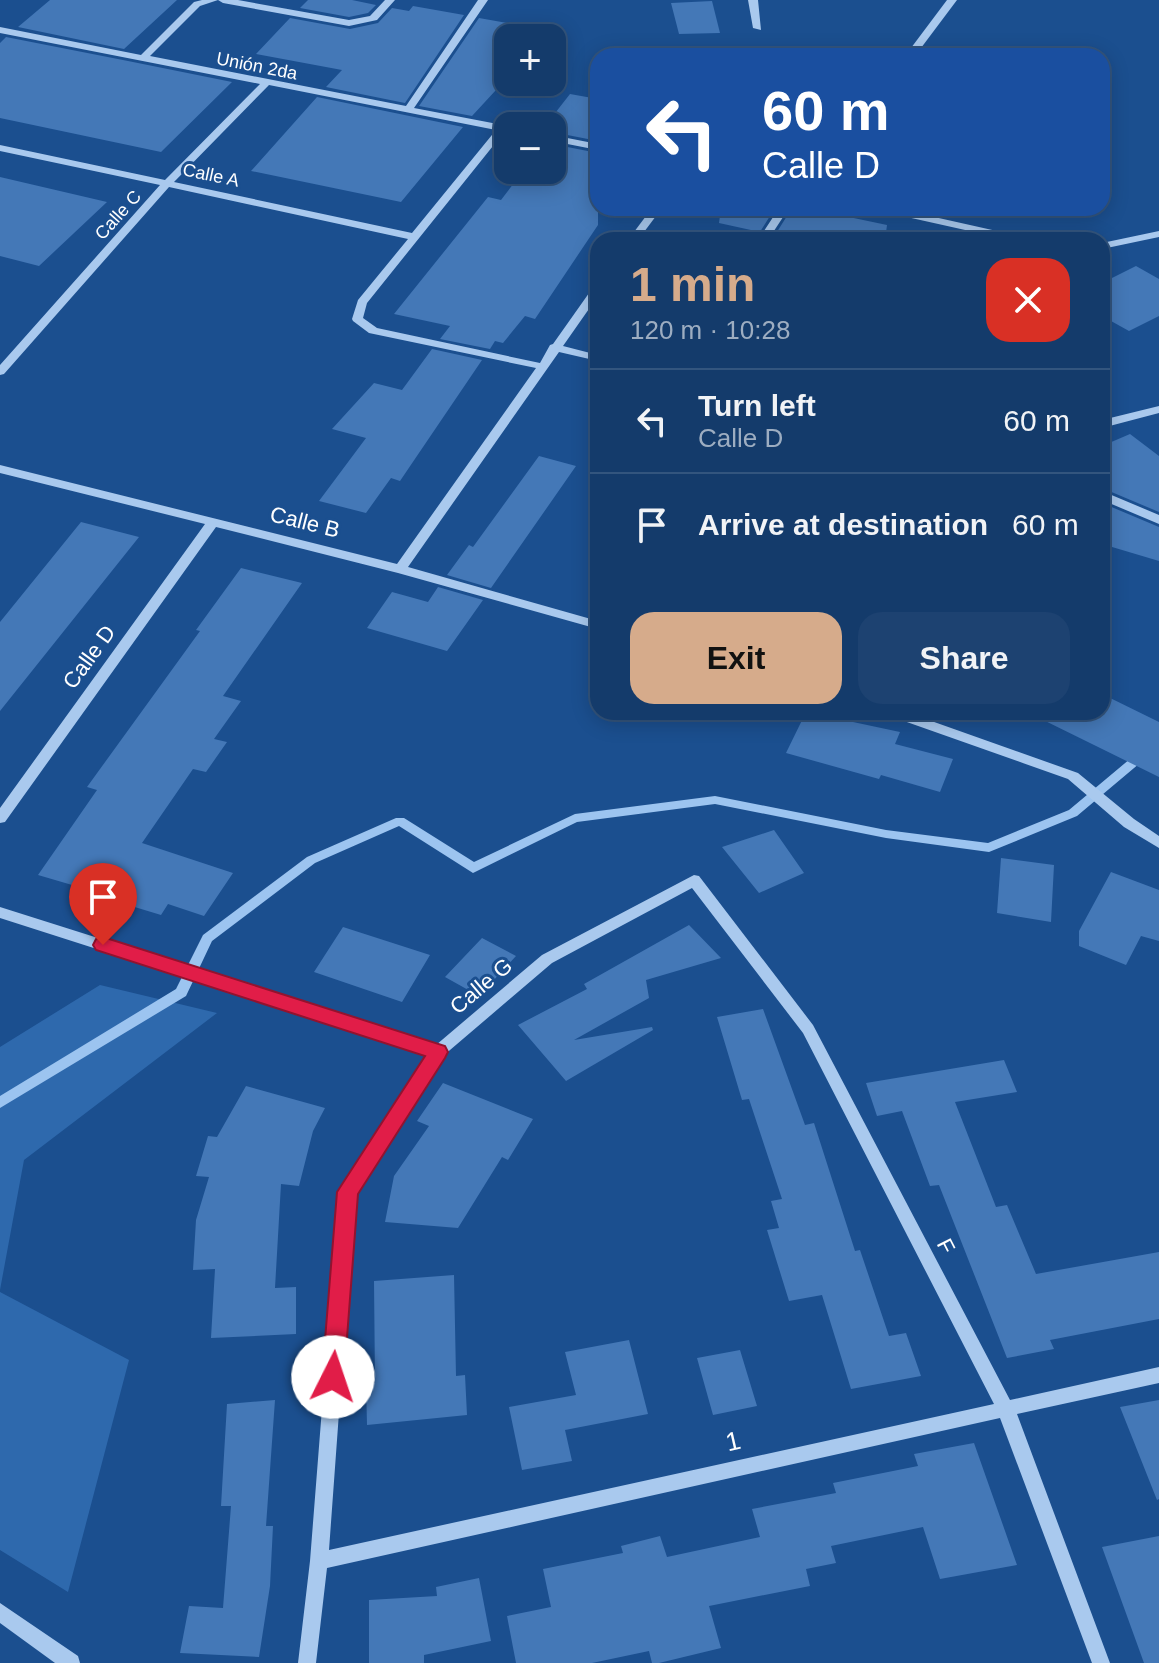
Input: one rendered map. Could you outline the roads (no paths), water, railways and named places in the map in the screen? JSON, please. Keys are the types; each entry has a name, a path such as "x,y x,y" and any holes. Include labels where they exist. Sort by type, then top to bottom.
{"street":[{"path":"142,59 197,4 213,0"},
{"path":"223,0 349,23 380,17 390,0"},
{"path":"408,110 483,0"},
{"path":"753,0 758,28"},
{"path":"916,48 952,0"},
{"name":"Unión 2da","path":"0,30 265,84 494,126"},
{"name":"Calle C","path":"0,372 167,184 265,84"},
{"path":"566,141 590,145"},
{"path":"494,142 362,302 357,319 373,331 540,366"},
{"name":"Calle A","path":"0,148 414,237"},
{"path":"916,216 988,232"},
{"path":"1110,244 1159,234"},
{"path":"400,569 590,299"},
{"path":"554,347 590,356"},
{"path":"1110,422 1159,409"},
{"name":"Calle B","path":"0,469 400,569 590,623"},
{"path":"1110,499 1159,520"},
{"name":"Calle D","path":"0,818 213,522"},
{"path":"915,720 1073,776 1129,823 1159,843"},
{"name":"Calle G","path":"307,1663 319,1561 347,1192 438,1052 547,959 694,880"},
{"name":"F","path":"694,880 808,1029 1005,1407 1101,1663"},
{"path":"0,912 438,1052"},
{"name":"1","path":"319,1561 1159,1375"},
{"path":"0,1612 71,1663"}],"waterway":[{"path":"0,1103 181,992 207,938 311,860 400,821 473,868 575,818 715,800 886,834 989,848 1073,813 1159,741"}]}
